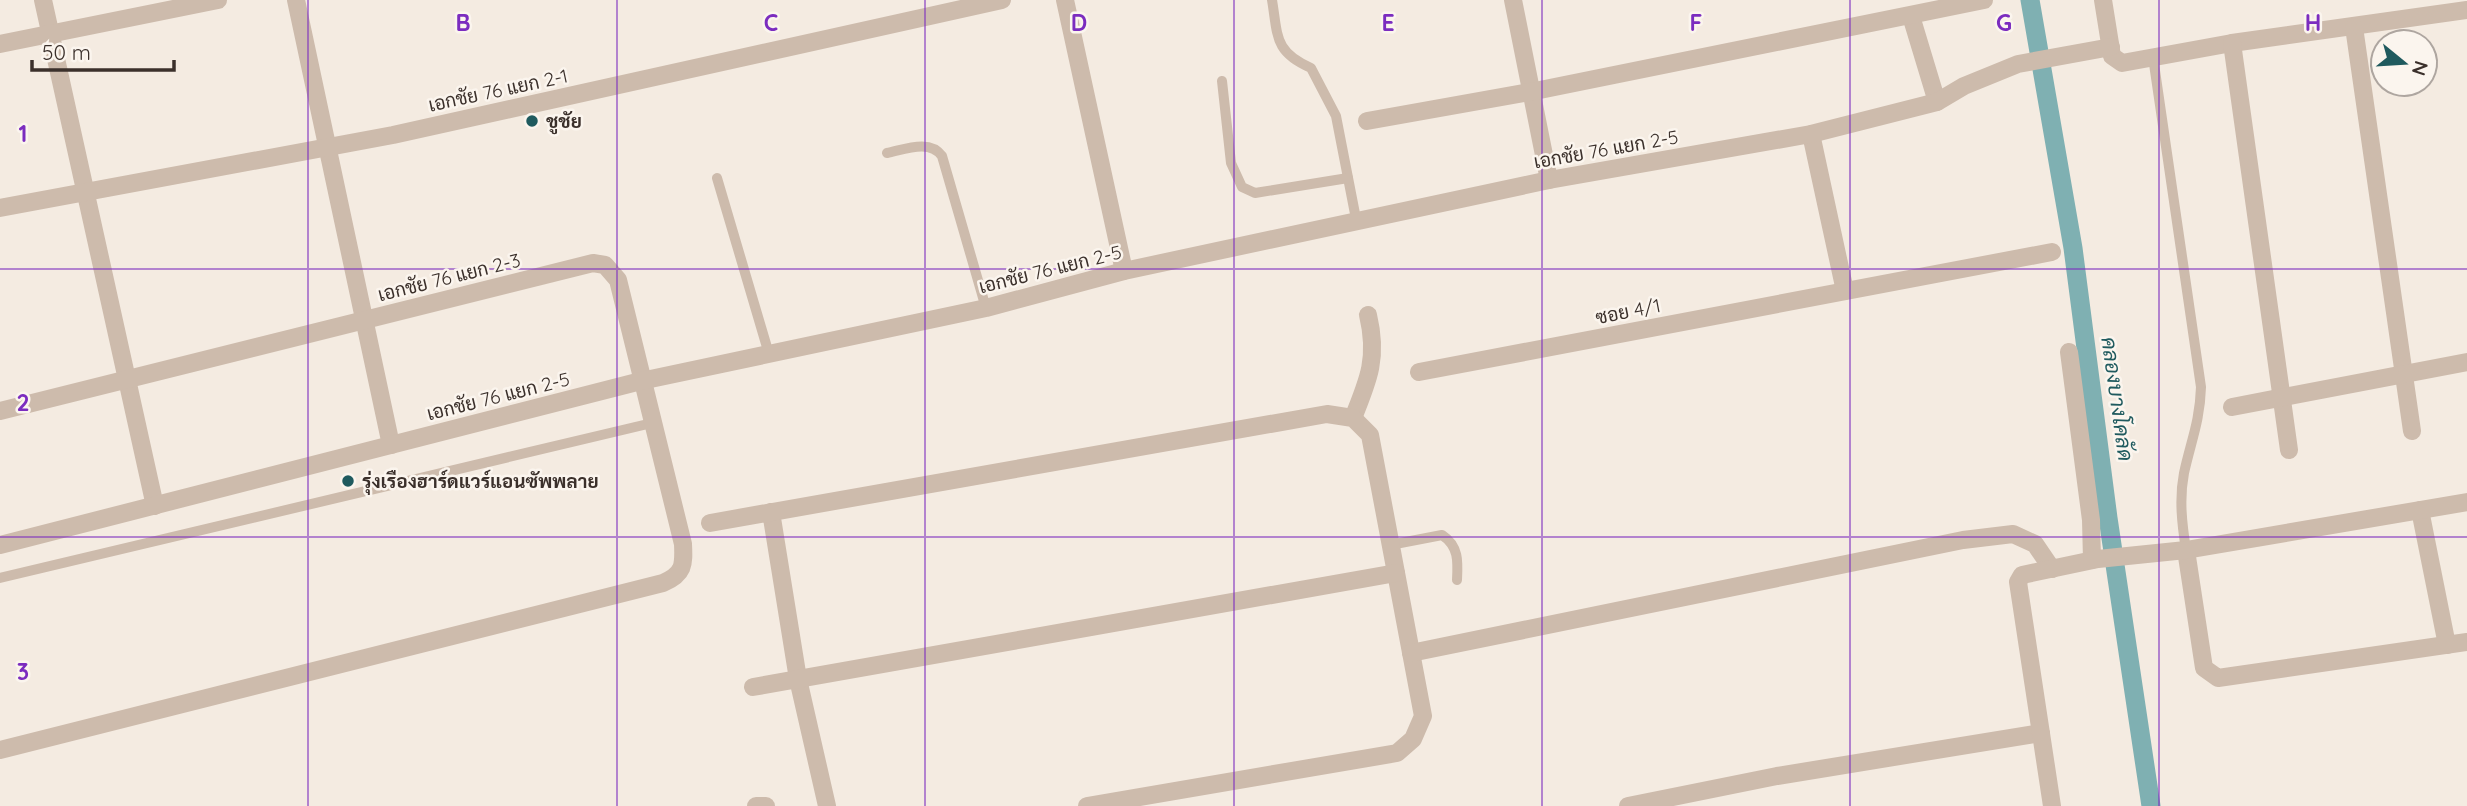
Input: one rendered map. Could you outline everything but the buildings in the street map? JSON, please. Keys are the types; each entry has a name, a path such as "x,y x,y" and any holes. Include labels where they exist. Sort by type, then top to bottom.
{"street":[{"path":"43,0 155,506"},
{"path":"0,44 218,0"},
{"path":"296,0 391,445"},
{"name":"เอกชัย 76 แยก 2-1","path":"0,208 327,149 1002,0"},
{"path":"1065,0 1124,271"},
{"path":"1513,0 1549,180"},
{"path":"1367,121 1530,92 1984,0"},
{"path":"2103,0 2112,56 2122,63 2232,43 2466,14"},
{"path":"1911,16 1937,102"},
{"path":"2354,27 2412,431"},
{"path":"2232,43 2290,450"},
{"name":"เอกชัย 76 แยก 2-5","path":"0,545 642,382 986,308 1124,271 1357,224 1549,180 1811,134 1937,102 1964,86 2018,64 2111,47"},
{"path":"1811,134 1845,291"},
{"name":"ซอย 4/1","path":"1419,372 2052,253"},
{"name":"เอกชัย 76 แยก 2-3","path":"0,411 593,263 606,265 618,280 683,544 684,566 678,576 663,583 0,750"},
{"path":"1353,418 1373,366 1375,341 1368,315"},
{"path":"2069,352 2095,560"},
{"path":"2232,407 2467,362"},
{"path":"710,523 1327,414 1353,418 1370,435 1423,716 1413,739 1397,753 1087,806"},
{"path":"2052,806 2018,582 2022,575 2095,560 2186,550 2467,502"},
{"path":"2420,510 2447,645"},
{"path":"771,512 798,679 827,806"},
{"path":"1410,653 1963,540 2013,534 2035,544 2052,569"},
{"path":"2186,550 2204,668 2211,675 2225,678 2467,642"},
{"path":"753,687 1396,573"},
{"path":"1628,806 1777,776 2041,733"},
{"path":"756,806 766,806"}],"lane":[{"path":"1272,0 1279,48 1294,61 1311,68 1336,116 1357,224"},
{"path":"2154,57 2201,387 2200,414 2184,472 2181,499 2186,550"},
{"path":"1222,81 1231,163 1242,187 1255,193 1348,178"},
{"path":"887,153 928,146 936,148 942,156 986,308"},
{"path":"717,178 769,354"},
{"path":"0,578 652,422"},
{"path":"1391,545 1442,535 1451,540 1458,555 1457,580"}],"waterway":[{"name":"คลองบางโคลัด","path":"2030,0 2073,248 2108,518 2151,806"}],"place":[{"name":"ชูชัย","path":"532,121"},
{"name":"รุ่งเรืองฮาร์ดแวร์แอนซัพพลาย","path":"348,481"}]}
